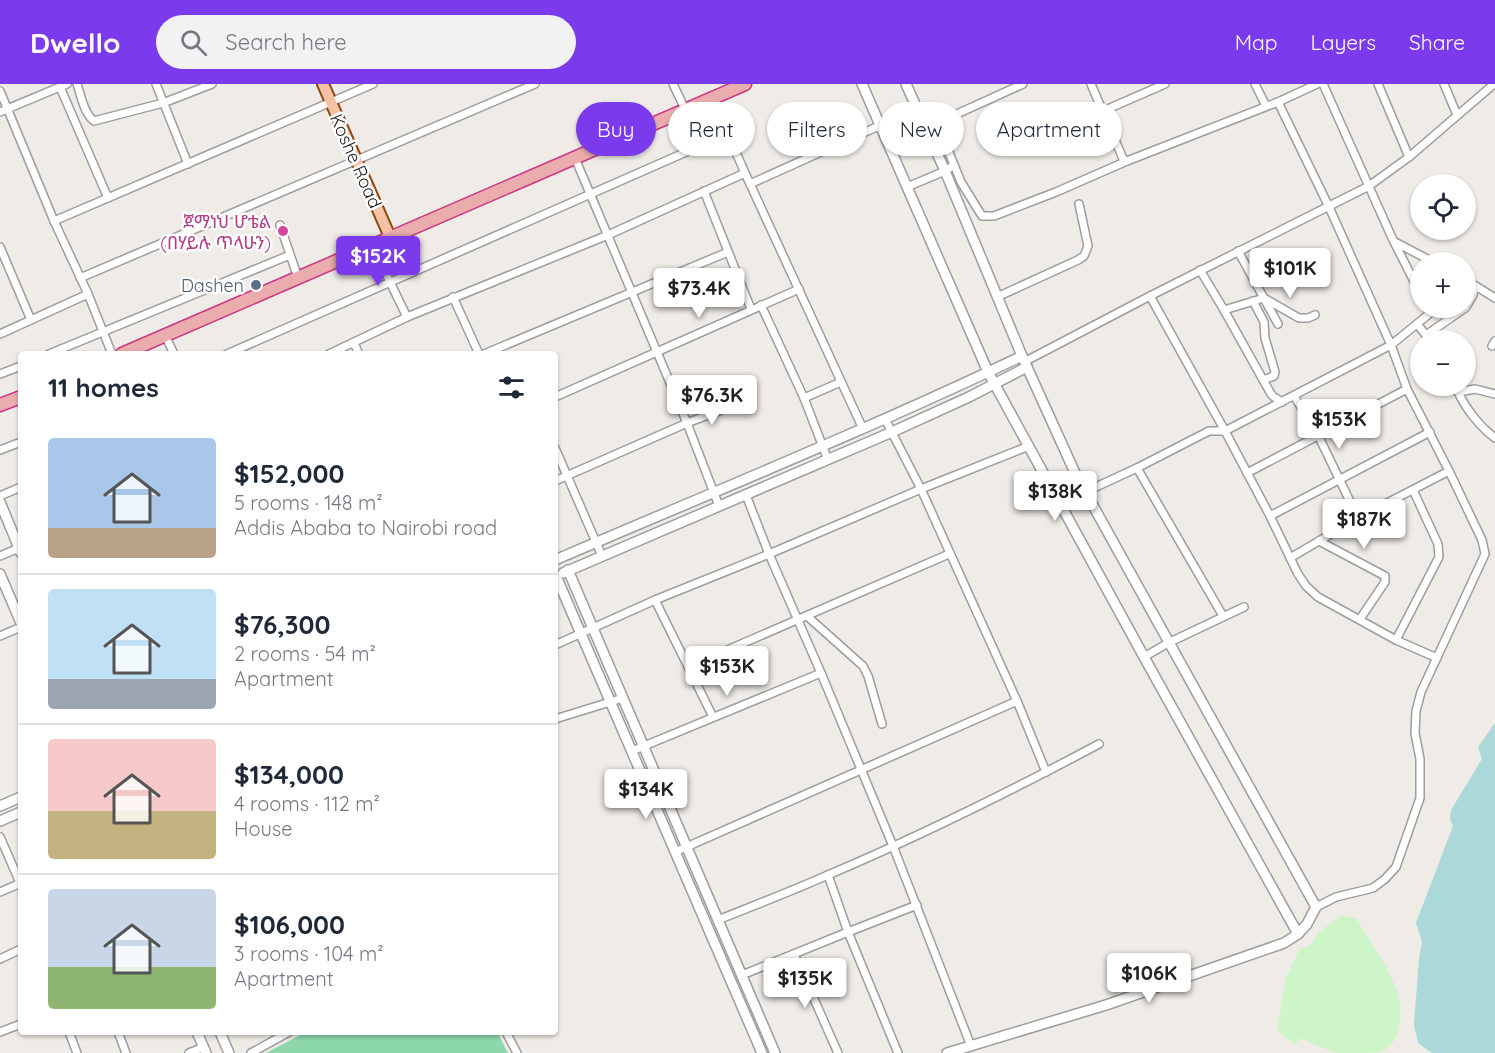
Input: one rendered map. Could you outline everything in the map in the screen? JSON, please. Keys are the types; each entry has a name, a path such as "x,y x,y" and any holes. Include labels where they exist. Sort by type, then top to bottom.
{"highway":[{"path":"703,102 745,84"},
{"path":"129,351 668,117"},
{"path":"0,405 18,398"}],"main road":[{"name":"Koshe Road","path":"323,84 390,237"}],"street":[{"path":"77,84 86,111 94,121 163,103 212,84"},
{"path":"156,84 188,164"},
{"path":"54,221 373,84"},
{"path":"80,278 535,84"},
{"path":"673,84 681,102"},
{"path":"862,84 879,121"},
{"path":"906,84 1024,361 1076,475 1316,907"},
{"path":"1023,84 937,123 966,192 980,214 986,216 994,216 1025,204 1278,102 1317,84"},
{"path":"1091,84 1099,102"},
{"path":"1122,103 1165,84"},
{"path":"1255,84 1266,106"},
{"path":"1323,84 1393,240 1410,272"},
{"path":"1378,84 1409,157"},
{"path":"1444,84 1457,115"},
{"path":"558,575 927,417 994,384 1024,361 1369,186 1409,157 1494,84"},
{"path":"0,112 64,86 108,198"},
{"path":"0,91 111,351"},
{"path":"712,98 714,102"},
{"path":"947,1053 1117,1001 1284,943 1298,934 1307,924 1316,907 1336,897 1373,888 1396,867 1420,798 1420,759 1415,733 1420,692 1485,554 1482,540 1407,389 1391,345 1329,207 1278,102"},
{"path":"750,184 879,126"},
{"path":"234,351 677,156"},
{"path":"737,156 863,429"},
{"path":"894,156 994,384 1298,934"},
{"path":"1122,156 1128,161"},
{"path":"575,158 687,423 719,506"},
{"path":"907,188 954,165"},
{"path":"336,351 407,317 608,235 745,173"},
{"path":"704,191 751,309"},
{"path":"997,297 1084,256 1088,246 1079,204"},
{"path":"280,225 298,278"},
{"path":"1393,240 1412,251 1406,264"},
{"path":"372,245 407,317"},
{"path":"0,247 31,320"},
{"path":"1238,251 1278,324"},
{"path":"491,351 728,252"},
{"path":"56,351 290,255"},
{"path":"1200,270 1274,398 1282,402"},
{"path":"1476,287 1495,298"},
{"path":"558,395 799,289"},
{"path":"0,334 88,294"},
{"path":"1150,296 1225,431 1298,574 1313,593 1396,640 1437,658"},
{"path":"453,297 477,351"},
{"path":"1224,310 1264,298 1299,318 1314,315"},
{"path":"1253,301 1263,322 1265,339 1275,372 1274,376 1263,380"},
{"path":"761,305 804,398 828,460"},
{"path":"1085,492 1209,431 1225,431 1294,396 1391,345 1424,318"},
{"path":"1438,330 1452,318"},
{"path":"1417,324 1422,330"},
{"path":"165,335 173,351"},
{"path":"354,343 358,351"},
{"path":"558,559 783,464 988,372 1024,361"},
{"path":"0,374 18,367"},
{"path":"804,398 842,382"},
{"path":"963,384 969,397"},
{"path":"1247,473 1407,389"},
{"path":"1476,389 1495,394"},
{"path":"1294,396 1318,435 1358,518"},
{"path":"1460,396 1477,420 1495,438"},
{"path":"921,403 927,417"},
{"path":"558,479 729,407"},
{"path":"885,419 921,489 1017,701 1046,772"},
{"path":"1270,516 1430,432"},
{"path":"0,450 18,443"},
{"path":"558,644 655,600 921,489 1029,447"},
{"path":"558,455 602,556"},
{"path":"783,464 788,477"},
{"path":"1137,468 1224,616"},
{"path":"1290,558 1358,518 1449,471"},
{"path":"1050,485 1076,475"},
{"path":"728,487 734,500"},
{"path":"0,496 18,488"},
{"path":"1396,640 1440,553 1413,490"},
{"path":"746,495 893,846 971,1046"},
{"path":"0,502 18,546"},
{"path":"658,516 663,530"},
{"path":"1319,541 1385,576 1385,582 1360,619"},
{"path":"0,556 18,552"},
{"path":"688,667 949,554"},
{"path":"568,570 775,1053"},
{"path":"0,574 18,618"},
{"path":"558,583 762,1053"},
{"path":"655,600 713,717"},
{"path":"1144,657 1244,607"},
{"path":"807,616 863,666 882,724"},
{"path":"0,636 18,627"},
{"path":"599,675 611,670"},
{"path":"632,751 821,672"},
{"path":"558,718 623,698"},
{"path":"675,852 1017,701"},
{"path":"718,920 828,876 893,846 1099,744"},
{"path":"0,806 18,798"},
{"path":"0,821 18,813"},
{"path":"0,837 18,877"},
{"path":"828,876 848,932 898,1053"},
{"path":"0,892 18,885"},
{"path":"742,975 916,905"},
{"path":"0,959 18,950"},
{"path":"794,954 838,1053"},
{"path":"0,1032 18,1025"},
{"path":"70,1035 77,1053"},
{"path":"119,1035 126,1053"},
{"path":"189,1053 205,1050 198,1035"},
{"path":"221,1035 229,1053"},
{"path":"251,1053 284,1035"},
{"path":"508,1035 517,1053"}],"green space":[{"path":"1341,916 1356,918 1384,963 1397,991 1400,1017 1397,1034 1388,1048 1380,1052 1339,1053 1300,1038 1295,1045 1277,1030 1285,980 1301,946 1305,948 1310,946 1319,932"},
{"path":"300,1035 499,1035 508,1053 266,1053"}],"water":[{"path":"1495,723 1495,1053 1432,1053 1418,1043 1414,1025 1422,942 1416,923 1453,826 1450,819 1451,810 1482,759 1478,747"}],"place":[{"name":"ጀማነህ ሆቴል (በሃይሉ ጥላሁን)","path":"283,231"},
{"name":"Dashen","path":"256,285"}]}
